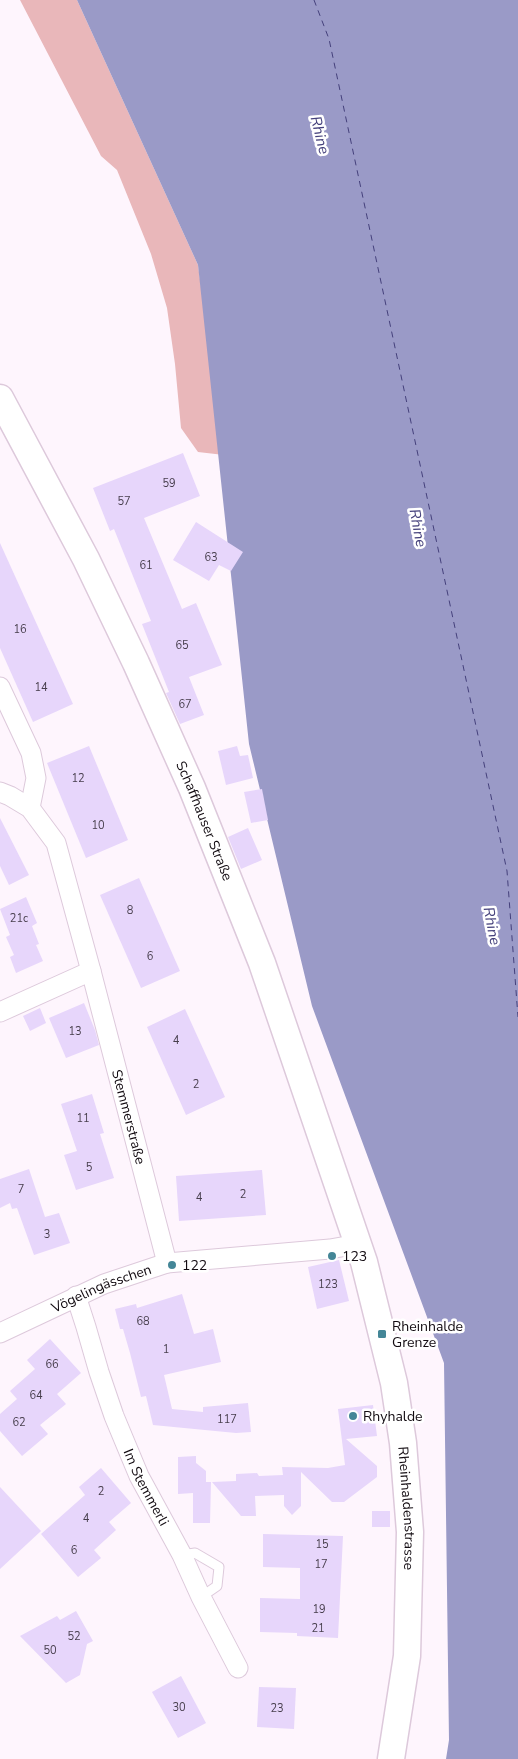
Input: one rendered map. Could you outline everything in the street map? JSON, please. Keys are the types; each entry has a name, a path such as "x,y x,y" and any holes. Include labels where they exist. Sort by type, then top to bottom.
{"main road":[{"name":"Schaffhauser Straße","path":"0,398 90,568 136,663 192,788 262,963 361,1253"},
{"name":"Rheinhaldenstrasse","path":"361,1253 394,1383 403,1443 410,1532 407,1656 392,1759"}],"street":[{"path":"0,687 31,753 36,778 30,808"},
{"name":"Stemmerstraße","path":"0,792 30,808 56,843 167,1264"},
{"path":"0,1012 91,971"},
{"name":"Vögelingässchen","path":"0,1334 104,1284 167,1264 330,1249 361,1253"},
{"name":"Im Stemmerli","path":"76,1296 114,1416 139,1476 182,1555 201,1597 238,1668"}],"lane":[{"path":"182,1555 195,1553 219,1567 216,1586 201,1597"}],"shaded area":[{"path":"20,0 77,0 198,265 224,455 198,452 181,428 167,308 151,254 117,170 101,156"}],"water":[{"name":"Rhine","path":"77,0 518,0 518,1759 446,1759 449,1740 444,1363 312,1006 249,744 198,265"}],"building":[{"path":"183,453 200,496 144,518 182,609 196,603 222,665 189,677 204,715 180,724 166,693 169,692 142,624 151,621 114,529 110,531 93,488"},
{"path":"196,522 243,552 231,571 219,565 209,581 173,560"},
{"path":"0,543 73,704 33,722 0,648"},
{"path":"89,746 128,840 86,858 47,763"},
{"path":"237,746 240,756 248,755 253,778 226,785 218,751"},
{"path":"262,789 268,820 251,823 244,792"},
{"path":"0,818 29,875 9,885 0,866"},
{"path":"248,828 262,860 241,869 228,837"},
{"path":"139,878 180,971 141,988 100,895"},
{"path":"26,897 37,923 32,926 39,944 36,945 43,961 16,973 10,957 14,955 6,937 10,935 0,909"},
{"path":"84,1003 99,1045 66,1058 49,1018"},
{"path":"40,1008 46,1023 30,1031 23,1016"},
{"path":"185,1009 225,1097 186,1115 147,1027"},
{"path":"92,1094 104,1133 100,1134 114,1178 76,1190 64,1155 77,1151 61,1104"},
{"path":"29,1169 45,1217 59,1213 70,1243 34,1255 17,1208 12,1209 10,1203 0,1208 0,1179"},
{"path":"262,1170 266,1215 179,1221 176,1176"},
{"path":"339,1260 349,1301 317,1309 308,1267"},
{"path":"182,1294 194,1334 213,1329 221,1362 164,1375 172,1409 203,1412 203,1407 248,1403 251,1432 236,1433 153,1425 146,1396 141,1397 123,1329 120,1329 115,1309 136,1304 137,1308"},
{"path":"50,1339 81,1373 57,1394 66,1404 40,1425 48,1434 22,1456 0,1431 0,1414 17,1399 10,1391 35,1369 27,1360"},
{"path":"373,1405 377,1436 346,1439 377,1466 377,1477 344,1502 332,1502 301,1472 301,1506 292,1515 284,1506 284,1495 255,1496 256,1516 241,1516 212,1482 236,1481 236,1474 257,1473 259,1476 283,1475 282,1467 328,1468 345,1465 338,1409"},
{"path":"196,1456 196,1463 206,1471 206,1482 211,1482 210,1523 193,1523 193,1493 178,1494 178,1457"},
{"path":"101,1468 131,1503 109,1522 116,1530 94,1550 101,1558 78,1577 41,1534 85,1495 79,1487"},
{"path":"0,1487 41,1531 0,1569"},
{"path":"372,1511 390,1511 390,1527 372,1527"},
{"path":"263,1534 343,1536 338,1638 297,1636 297,1633 260,1632 260,1598 300,1599 300,1568 263,1567"},
{"path":"76,1611 93,1641 87,1644 80,1675 66,1683 20,1636 57,1616 60,1620"},
{"path":"181,1676 206,1723 178,1738 152,1692"},
{"path":"259,1687 296,1688 294,1729 257,1727"}],"ferry route":[{"path":"314,0 329,39 507,871 518,1017"}],"place":[{"name":"123","path":"332,1256"},
{"name":"122","path":"172,1265"},
{"name":"Rheinhalde Grenze","path":"382,1334"},
{"name":"Rhyhalde","path":"353,1416"}]}
